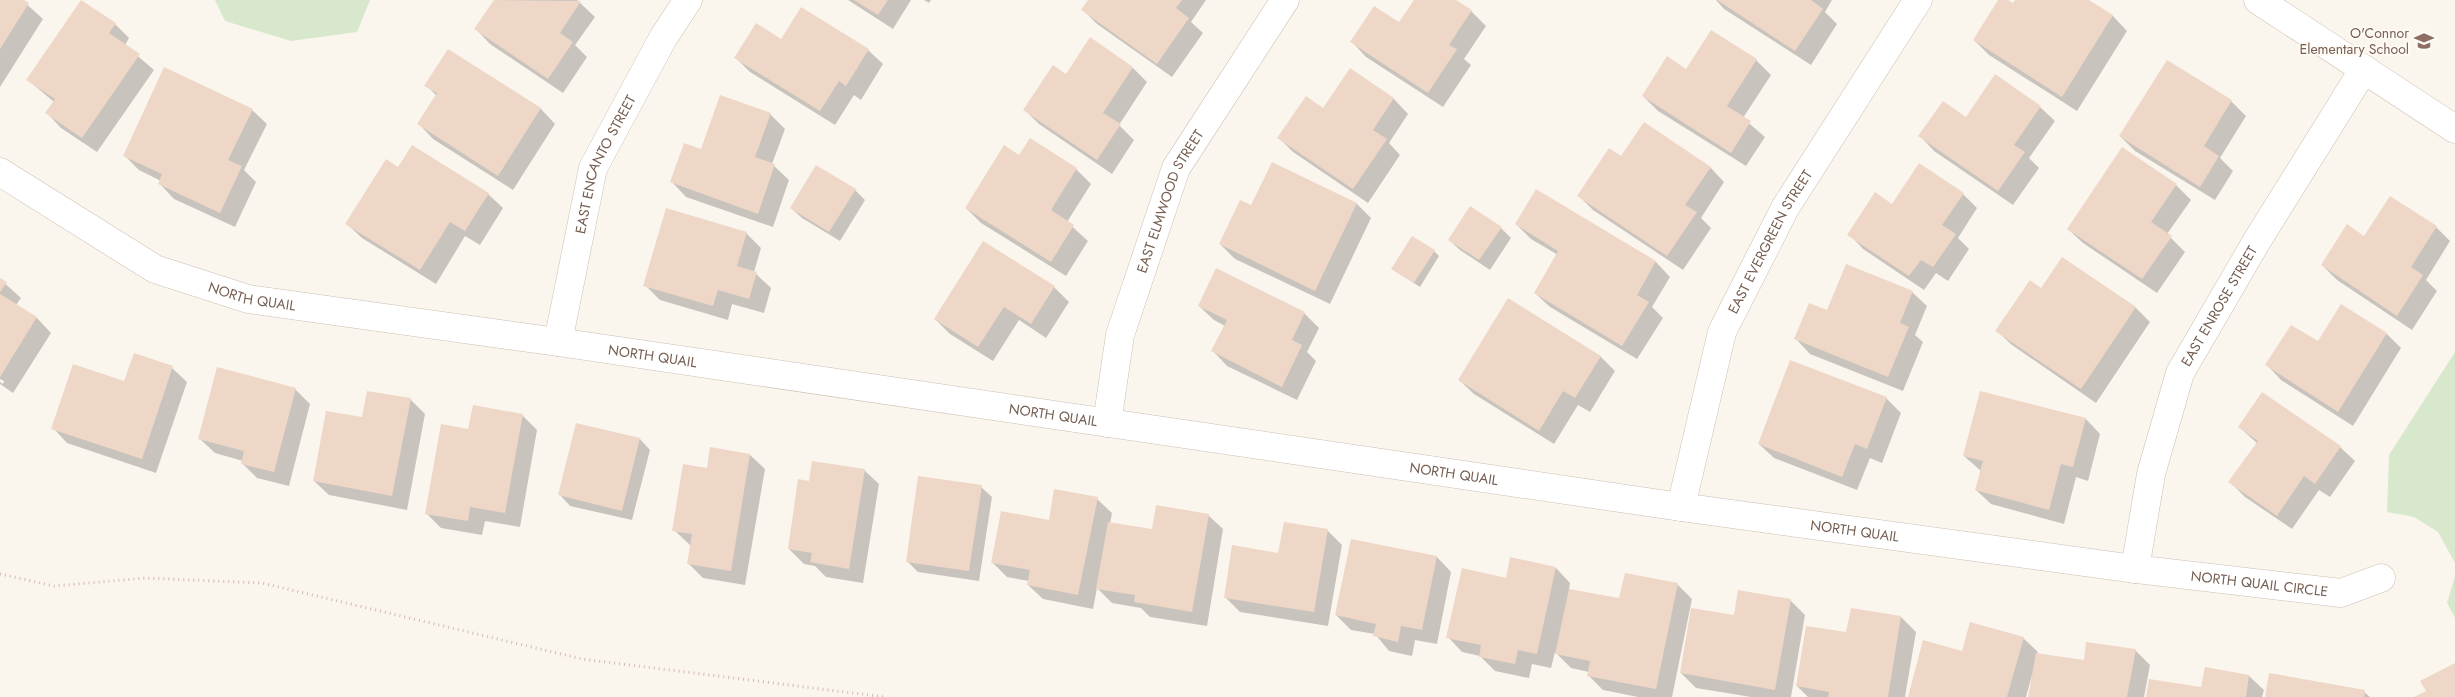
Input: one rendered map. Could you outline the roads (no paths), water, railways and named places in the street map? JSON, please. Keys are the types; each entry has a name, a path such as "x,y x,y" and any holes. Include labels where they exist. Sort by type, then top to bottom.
{"street":[{"name":"EAST ENCANTO STREET","path":"558,342 593,168 663,38 688,0"},
{"name":"EAST ELMWOOD STREET","path":"1107,423 1120,334 1176,168 1285,0"},
{"name":"EAST EVERGREEN STREET","path":"1681,507 1722,332 1785,208 1918,0"},
{"path":"2258,0 2455,129"},
{"name":"EAST ENROSE STREET","path":"2135,569 2151,474 2180,373 2258,239 2364,69"},
{"name":"NORTH QUAIL","path":"0,172 155,269 248,299 558,342 1681,507 2135,569"},
{"name":"NORTH QUAIL CIRCLE","path":"2135,569 2341,593 2381,578"}],"place":[{"name":"O'Connor Elementary School","path":"2424,41"}]}
